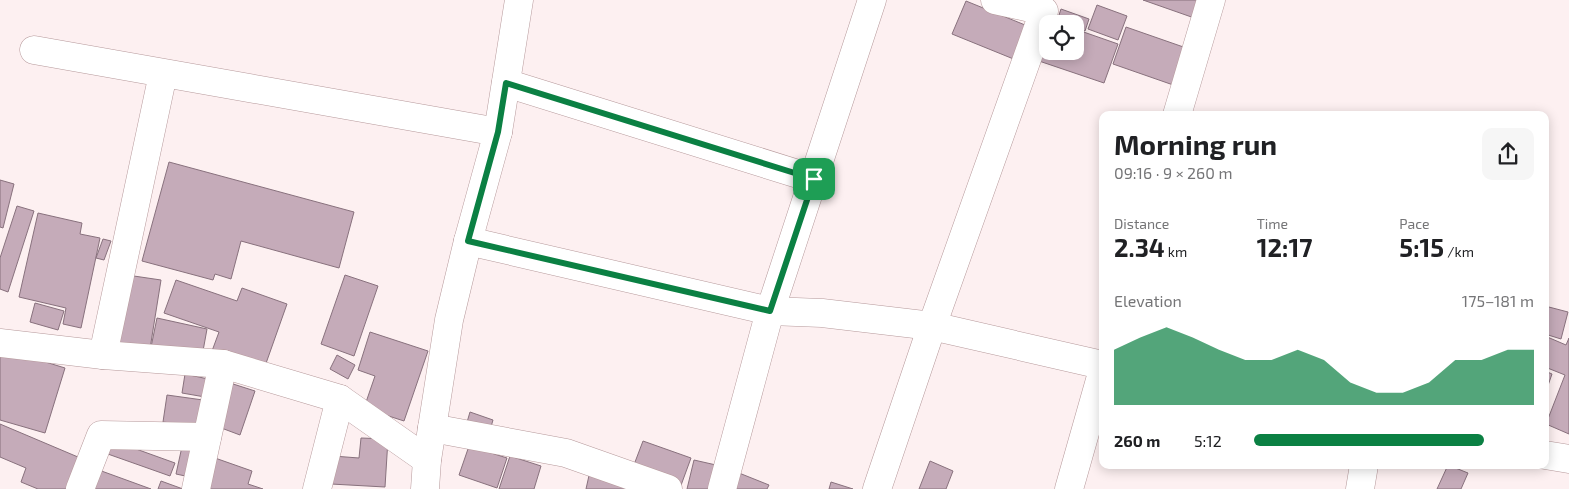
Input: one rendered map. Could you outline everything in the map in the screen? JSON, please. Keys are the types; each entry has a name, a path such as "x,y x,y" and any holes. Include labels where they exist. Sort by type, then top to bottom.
{"street":[{"path":"425,489 427,460 449,320 468,241 498,132 519,0"},
{"path":"722,489 770,311 872,0"},
{"path":"877,489 932,326 1046,5 995,0"},
{"path":"1178,111 1211,0"},
{"path":"34,50 498,132"},
{"path":"103,355 163,74"},
{"path":"506,83 814,179"},
{"path":"468,241 770,311 822,313 932,326 1099,364"},
{"path":"0,343 103,355 223,364 340,399 427,460"},
{"path":"196,489 223,364"},
{"path":"1069,489 1099,384"},
{"path":"317,489 340,399"},
{"path":"432,428 566,453 668,489"},
{"path":"80,489 101,435 207,437"},
{"path":"1549,456 1569,459"},
{"path":"1360,489 1363,469"}],"building":[{"path":"1143,0 1206,0 1200,20"},
{"path":"966,1 1030,27 1016,60 952,34"},
{"path":"1097,5 1127,16 1118,40 1088,29"},
{"path":"1061,9 1078,15 1059,15"},
{"path":"1084,17 1089,19 1084,31"},
{"path":"1126,27 1192,50 1179,87 1113,64"},
{"path":"1084,32 1118,44 1104,83 1039,61 1084,60"},
{"path":"169,162 354,212 339,268 241,241 231,279 215,274 213,280 142,261"},
{"path":"0,180 14,184 3,228 0,227"},
{"path":"17,206 34,211 8,292 0,289 0,258"},
{"path":"38,213 82,223 80,234 100,238 81,328 63,324 66,308 19,297"},
{"path":"103,239 111,241 104,260 96,258"},
{"path":"127,275 161,280 149,355 111,349"},
{"path":"345,275 378,286 354,356 321,344"},
{"path":"176,280 237,301 242,288 287,304 264,369 212,351 219,332 164,313"},
{"path":"35,303 64,311 58,330 30,322"},
{"path":"1549,307 1568,312 1561,339 1549,335"},
{"path":"157,318 207,329 201,362 150,352"},
{"path":"370,332 428,351 404,421 364,408 375,376 358,370"},
{"path":"1549,338 1566,345 1569,338 1569,434 1549,425 1549,416 1565,375 1549,369"},
{"path":"0,348 65,368 45,433 0,420"},
{"path":"337,355 355,365 348,379 330,369"},
{"path":"185,374 208,379 205,397 182,393"},
{"path":"230,383 255,391 240,435 216,426"},
{"path":"167,395 203,400 200,427 163,422"},
{"path":"470,412 493,420 488,437 465,429"},
{"path":"0,424 85,460 73,489 38,489 21,482 26,468 0,457"},
{"path":"361,438 388,439 385,487 331,484 333,456 359,458"},
{"path":"111,440 175,463 170,476 105,453"},
{"path":"643,441 691,458 680,488 632,470"},
{"path":"183,442 197,445 190,477 176,474"},
{"path":"469,446 507,458 497,488 459,475"},
{"path":"510,456 541,466 534,489 499,489"},
{"path":"215,458 252,471 248,484 263,489 204,489"},
{"path":"694,460 716,465 711,489 687,489"},
{"path":"930,461 953,471 946,489 919,489"},
{"path":"96,469 151,489 89,489"},
{"path":"1446,469 1458,469 1468,473 1461,489 1437,489"},
{"path":"590,471 628,489 586,489"},
{"path":"739,473 769,485 767,489 733,489"},
{"path":"161,481 183,489 158,489"},
{"path":"831,482 853,489 829,489"}],"route":[{"path":"506,83 814,179 770,311 468,241 498,132 506,83"}]}
